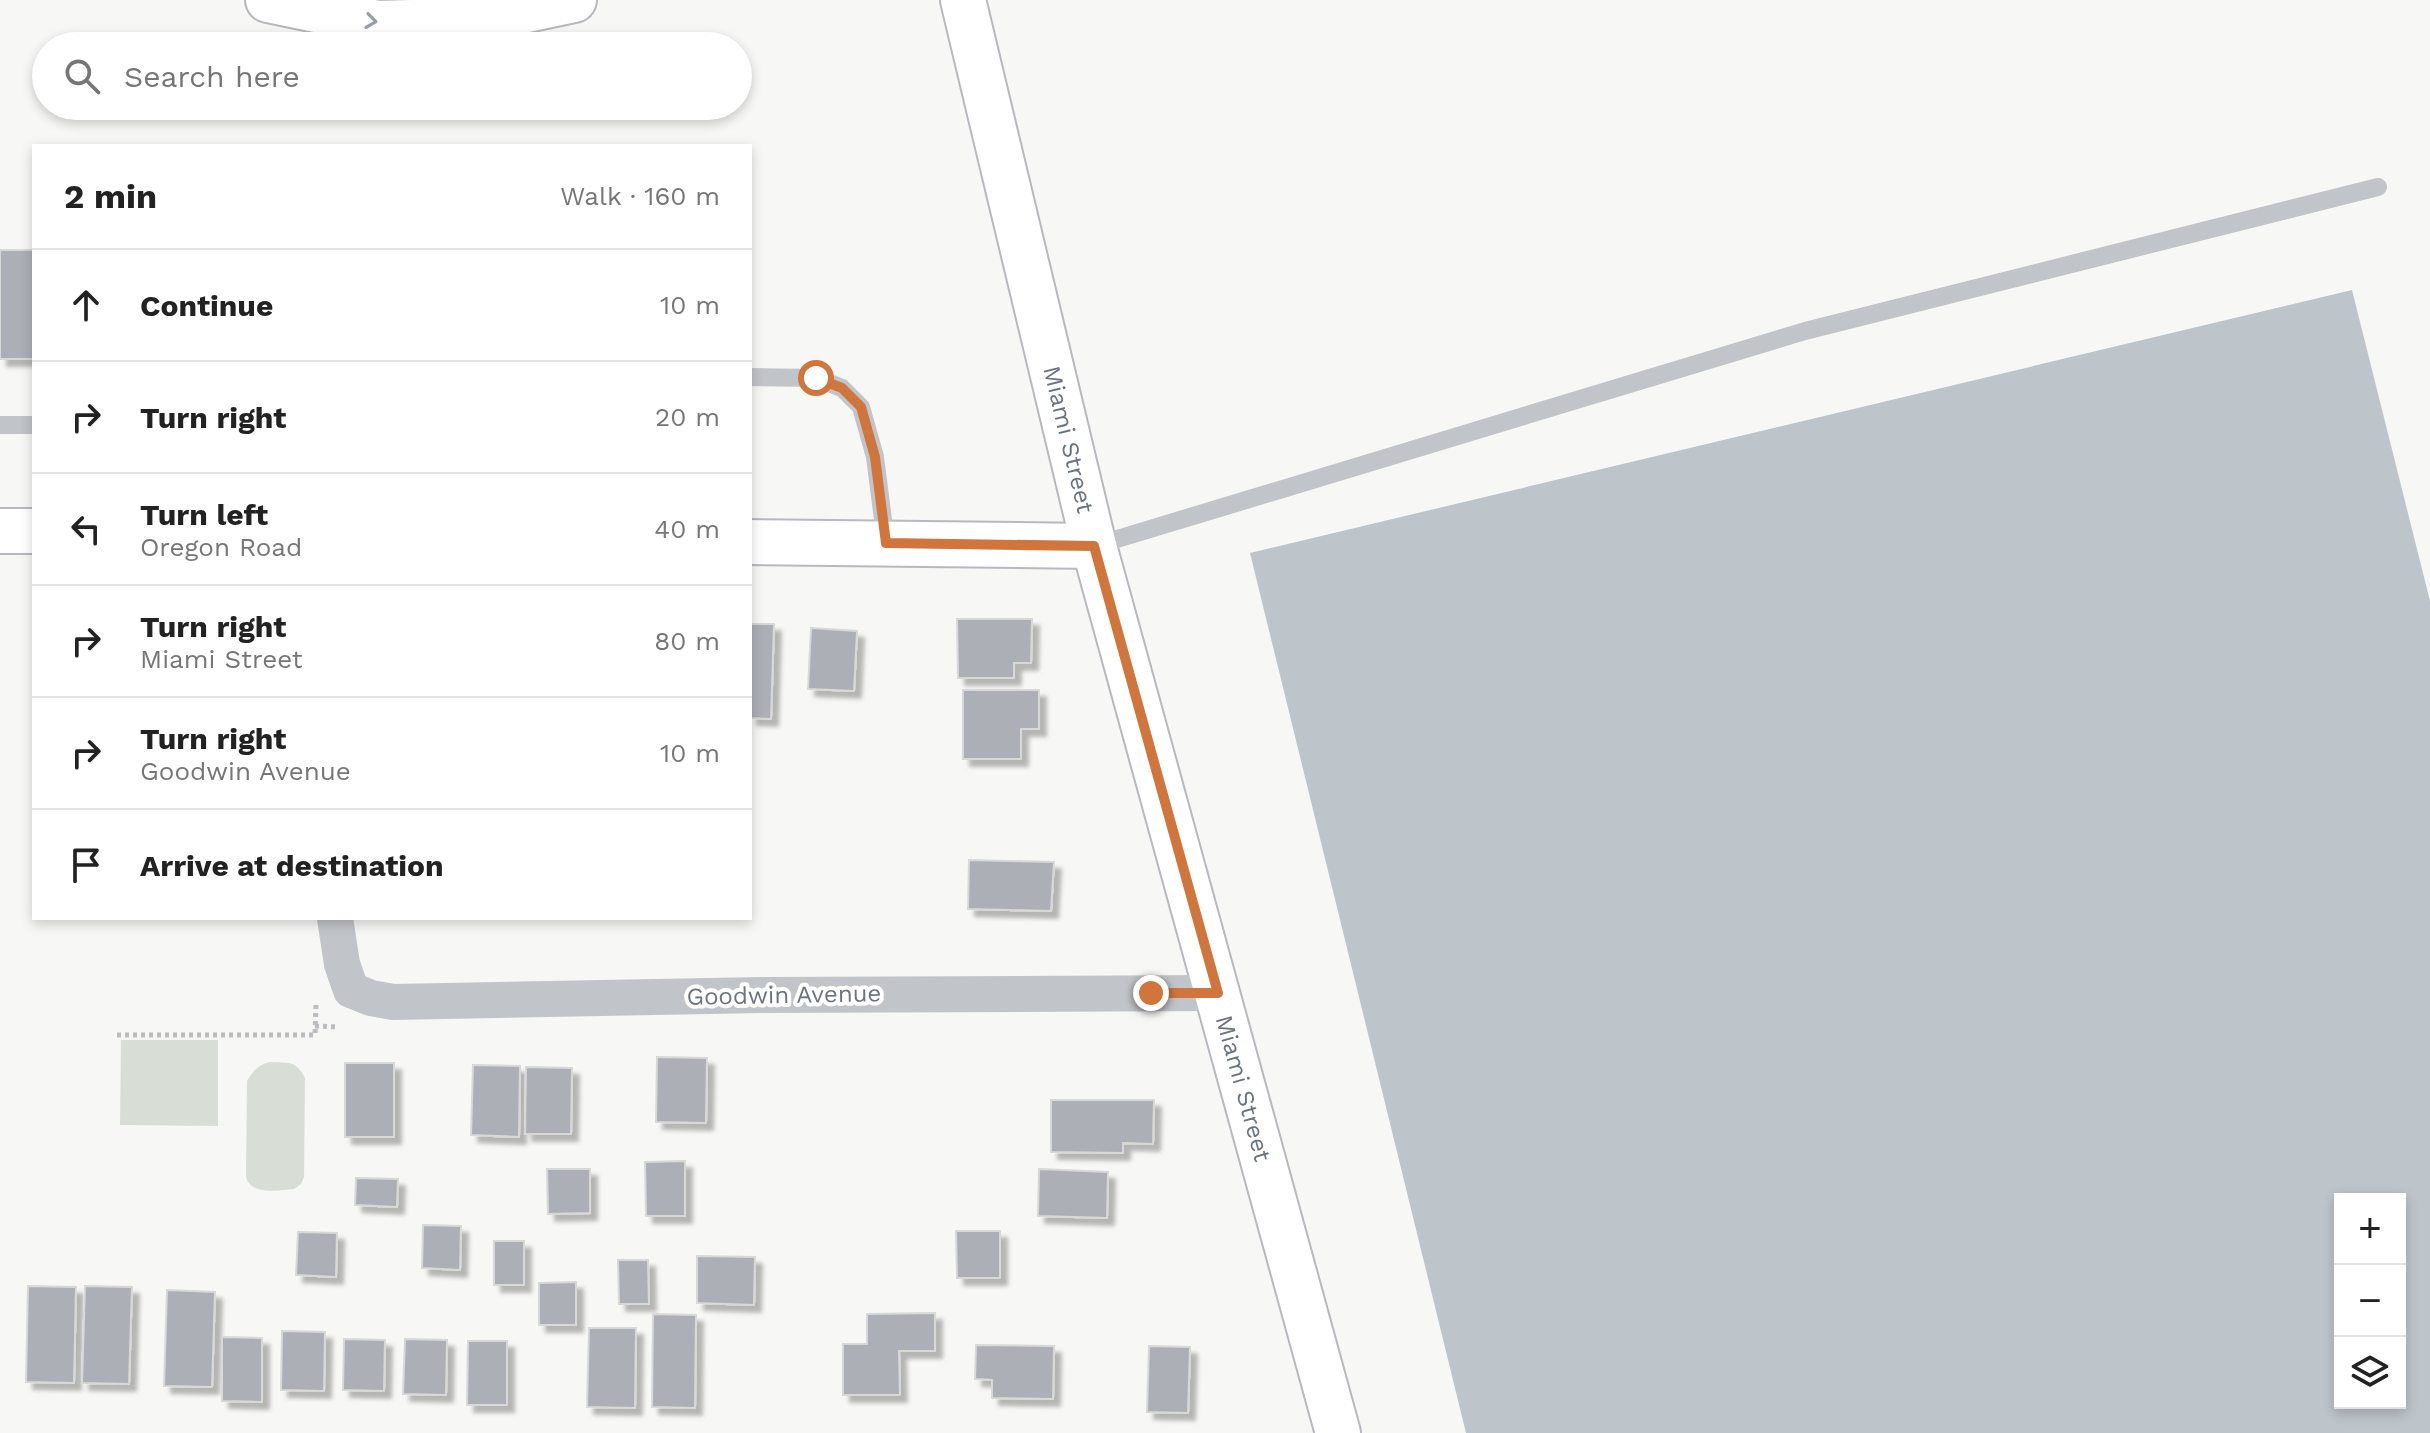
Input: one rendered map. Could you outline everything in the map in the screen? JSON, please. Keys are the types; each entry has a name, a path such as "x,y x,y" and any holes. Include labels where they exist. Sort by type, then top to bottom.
{"main road":[{"path":"268,0 378,23 480,20 574,0"},
{"name":"Miami Street","path":"963,0 1094,546 1338,1433"},
{"path":"0,531 32,531"},
{"path":"752,542 1094,546"}],"street":[{"path":"335,920 346,977"},
{"name":"Goodwin Avenue","path":"346,977 371,998 393,1002 762,995 1218,993"}],"lane":[{"path":"1094,546 1805,331 2378,187"},
{"path":"752,377 816,378 842,388 861,407 875,457 886,543"},
{"path":"0,425 32,425"}],"path":[{"path":"117,1035 315,1035 317,974 346,977"}],"shaded area":[{"path":"2352,290 2430,601 2430,1433 1466,1433 1250,553"},
{"path":"121,1040 218,1040 218,1126 120,1125"},
{"path":"270,1062 295,1065 305,1078 304,1177 294,1189 259,1189 246,1177 247,1081 256,1069"}],"building":[{"path":"0,250 32,250 32,359 0,359"},
{"path":"957,619 1032,619 1031,663 1014,663 1014,678 958,678"},
{"path":"752,624 774,624 771,719 752,718"},
{"path":"811,628 857,631 854,691 808,689"},
{"path":"963,690 1039,690 1039,729 1021,729 1021,759 963,759"},
{"path":"969,860 1054,862 1051,911 968,909"},
{"path":"657,1057 707,1058 706,1123 656,1122"},
{"path":"345,1063 394,1063 394,1137 345,1137"},
{"path":"473,1065 520,1066 519,1137 471,1135"},
{"path":"526,1067 572,1068 571,1134 525,1134"},
{"path":"1051,1100 1154,1100 1153,1144 1123,1143 1123,1153 1051,1152"},
{"path":"685,1161 685,1216 646,1216 645,1162"},
{"path":"547,1169 590,1169 590,1213 548,1214"},
{"path":"1039,1169 1108,1172 1107,1218 1038,1216"},
{"path":"356,1178 398,1179 397,1207 355,1205"},
{"path":"423,1225 461,1226 460,1270 422,1268"},
{"path":"956,1231 1000,1231 1000,1278 957,1278"},
{"path":"298,1232 337,1233 336,1277 296,1275"},
{"path":"494,1241 524,1241 524,1285 494,1285"},
{"path":"697,1256 755,1257 754,1305 697,1303"},
{"path":"618,1260 648,1260 649,1304 619,1304"},
{"path":"576,1282 576,1325 539,1325 539,1283"},
{"path":"28,1286 76,1287 74,1383 26,1382"},
{"path":"85,1286 132,1287 129,1384 82,1383"},
{"path":"167,1290 215,1292 212,1387 164,1386"},
{"path":"935,1313 935,1351 899,1351 900,1395 843,1395 843,1344 867,1344 867,1314"},
{"path":"653,1314 696,1315 695,1408 652,1407"},
{"path":"589,1328 636,1328 635,1408 587,1407"},
{"path":"282,1331 325,1332 324,1391 281,1390"},
{"path":"222,1337 262,1338 262,1402 222,1401"},
{"path":"344,1339 385,1340 384,1391 343,1390"},
{"path":"405,1339 447,1340 446,1395 403,1394"},
{"path":"468,1341 507,1341 507,1405 467,1405"},
{"path":"976,1345 1054,1346 1053,1399 992,1398 992,1380 975,1379"},
{"path":"1149,1346 1190,1347 1188,1413 1147,1412"}],"route":[{"path":"816,378 842,388 861,407 875,457 886,543 1094,546 1218,993 1151,993"}]}
